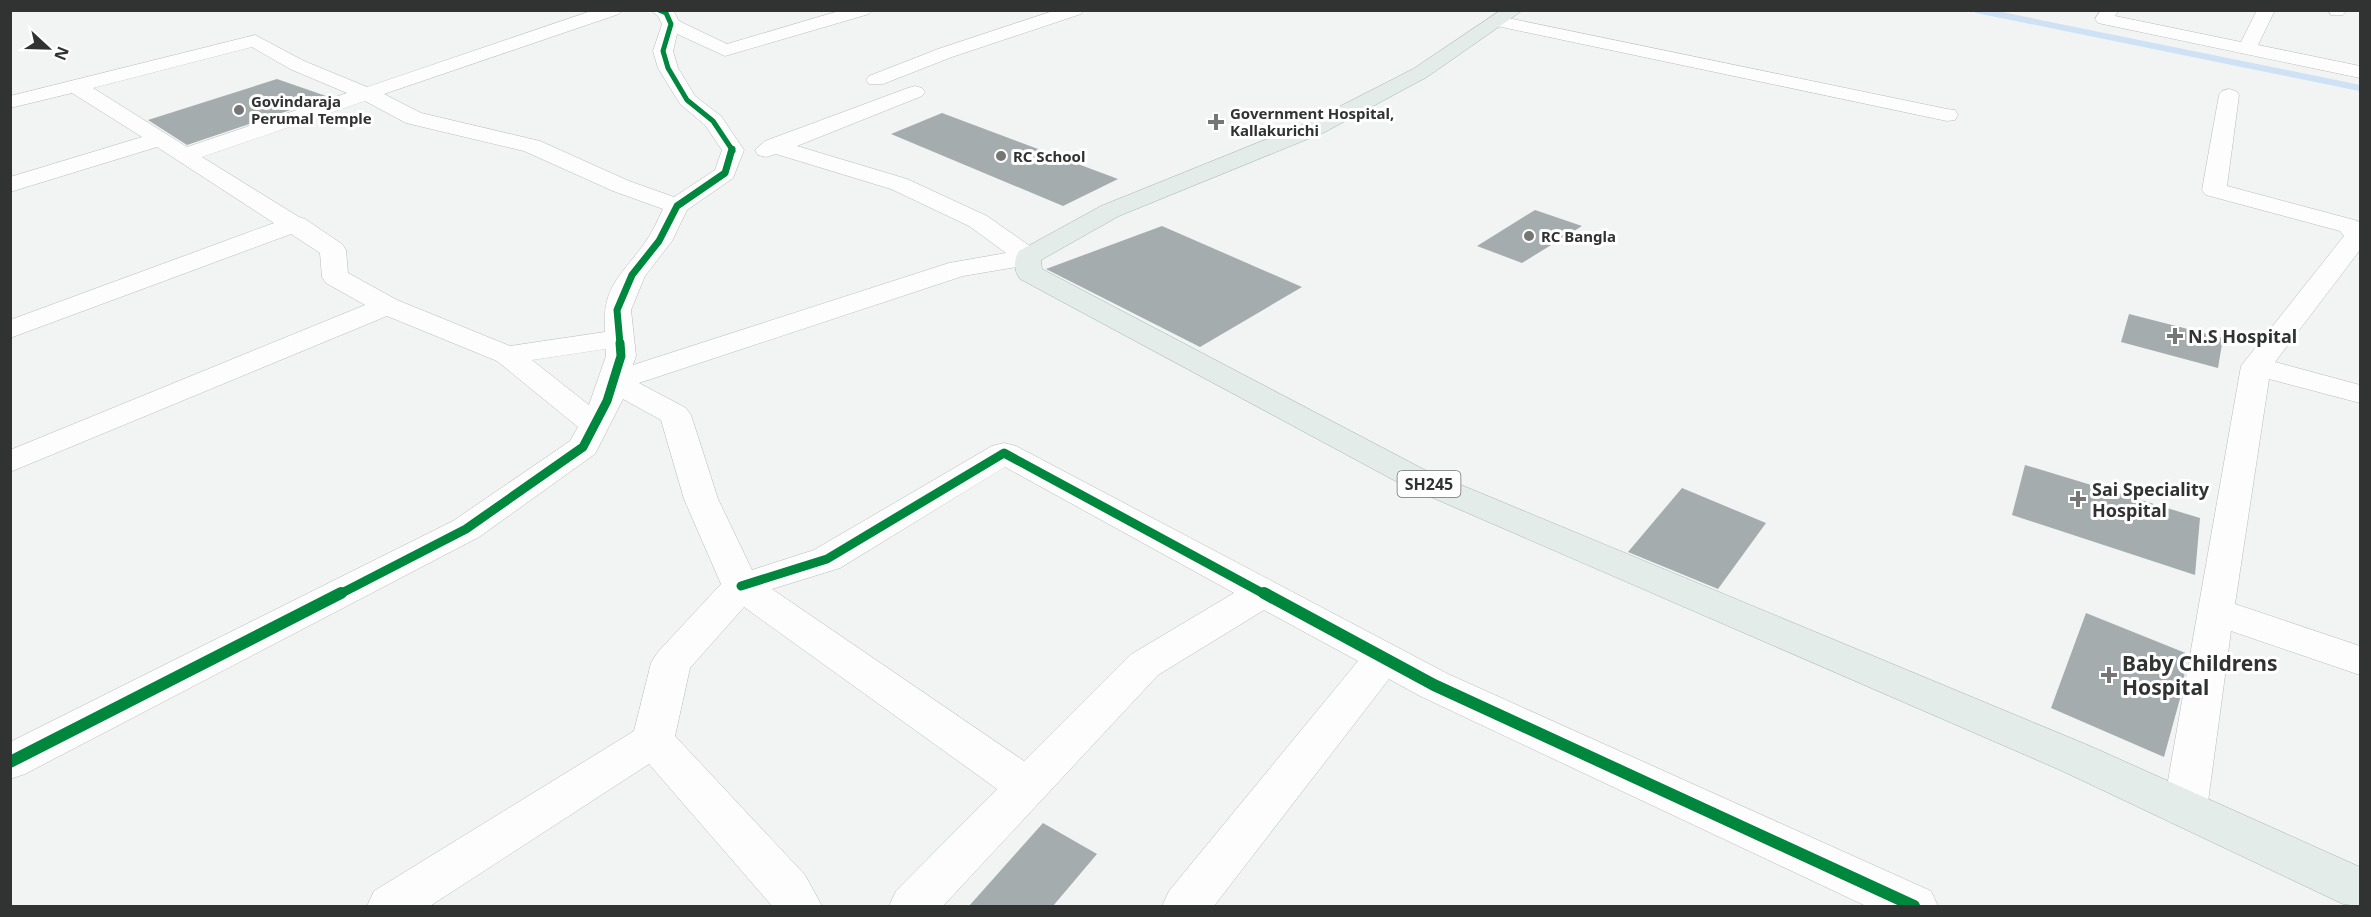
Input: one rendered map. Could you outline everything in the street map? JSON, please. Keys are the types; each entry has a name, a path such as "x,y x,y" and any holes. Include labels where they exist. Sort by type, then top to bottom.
{"main road":[{"path":"1028,257 1110,211 1317,127 1420,73 1506,16"},
{"name":"SH245","path":"1028,257 1029,273 1413,477 2064,753 2361,889"}],"street":[{"path":"185,155 613,10"},
{"path":"725,173 733,150 712,120 687,100 668,68 663,51 665,17 725,50 863,10"},
{"path":"876,80 945,53 1075,10"},
{"path":"2110,10 2104,19 2361,72"},
{"path":"2247,48 2266,10"},
{"path":"1506,16 1947,115"},
{"path":"10,102 255,40 297,65 368,93 414,117 532,146 621,186 677,206"},
{"path":"10,78 41,95"},
{"path":"76,86 296,224 333,250 335,277 387,306 507,355 595,425"},
{"path":"10,762 466,529 583,447 607,401 621,356 617,310 632,275 659,241 677,206 725,173 773,146 915,92"},
{"path":"2185,808 2256,366 2358,236 2349,226 2214,190 2229,95"},
{"path":"10,185 160,139"},
{"path":"773,146 899,184 978,221 1028,257"},
{"path":"10,330 296,224"},
{"path":"613,381 958,269 1028,257"},
{"path":"10,462 387,306"},
{"path":"507,355 619,338"},
{"path":"2256,366 2361,394"},
{"path":"613,381 675,415 701,499 741,586 1028,787"},
{"path":"391,906 653,740 671,663 741,586 827,560 1004,453 1434,685 1914,906"},
{"path":"913,906 1144,665 1263,593"},
{"path":"2215,611 2361,661"},
{"path":"1186,906 1383,658"},
{"path":"653,740 788,890 798,906"}],"building":[{"name":"Govindaraja Perumal Temple","path":"277,79 329,97 187,145 148,120"},
{"name":"RC School","path":"942,113 1118,179 1063,206 891,134"},
{"name":"RC Bangla","path":"1535,210 1582,226 1522,263 1477,246"},
{"path":"1162,226 1302,287 1200,347 1046,269"},
{"path":"2129,314 2223,338 2218,368 2121,342"},
{"path":"2025,465 2200,518 2195,575 2012,515"},
{"path":"1682,488 1766,523 1718,589 1628,552"},
{"path":"2086,613 2188,654 2181,695 2164,757 2051,708"},
{"path":"1043,823 1097,854 1053,906 969,906"}],"waterway":[{"path":"1977,10 2360,88"}],"cycle path":[{"path":"10,762 466,529 583,447 607,401 621,356 617,310 632,275 659,241 677,206 725,173 733,150 713,121 687,100 668,68 663,51 671,24 666,13 659,10"},
{"path":"741,586 827,559 1004,453 1434,685 1914,906"}],"place":[{"name":"Govindaraja Perumal Temple","path":"239,110"},
{"name":"Government Hospital, Kallakurichi","path":"1216,122"},
{"name":"RC School","path":"1001,156"},
{"name":"RC Bangla","path":"1529,236"},
{"name":"N.S Hospital","path":"2175,336"},
{"name":"Sai Speciality Hospital","path":"2078,499"},
{"name":"Baby Childrens Hospital","path":"2109,675"}]}
